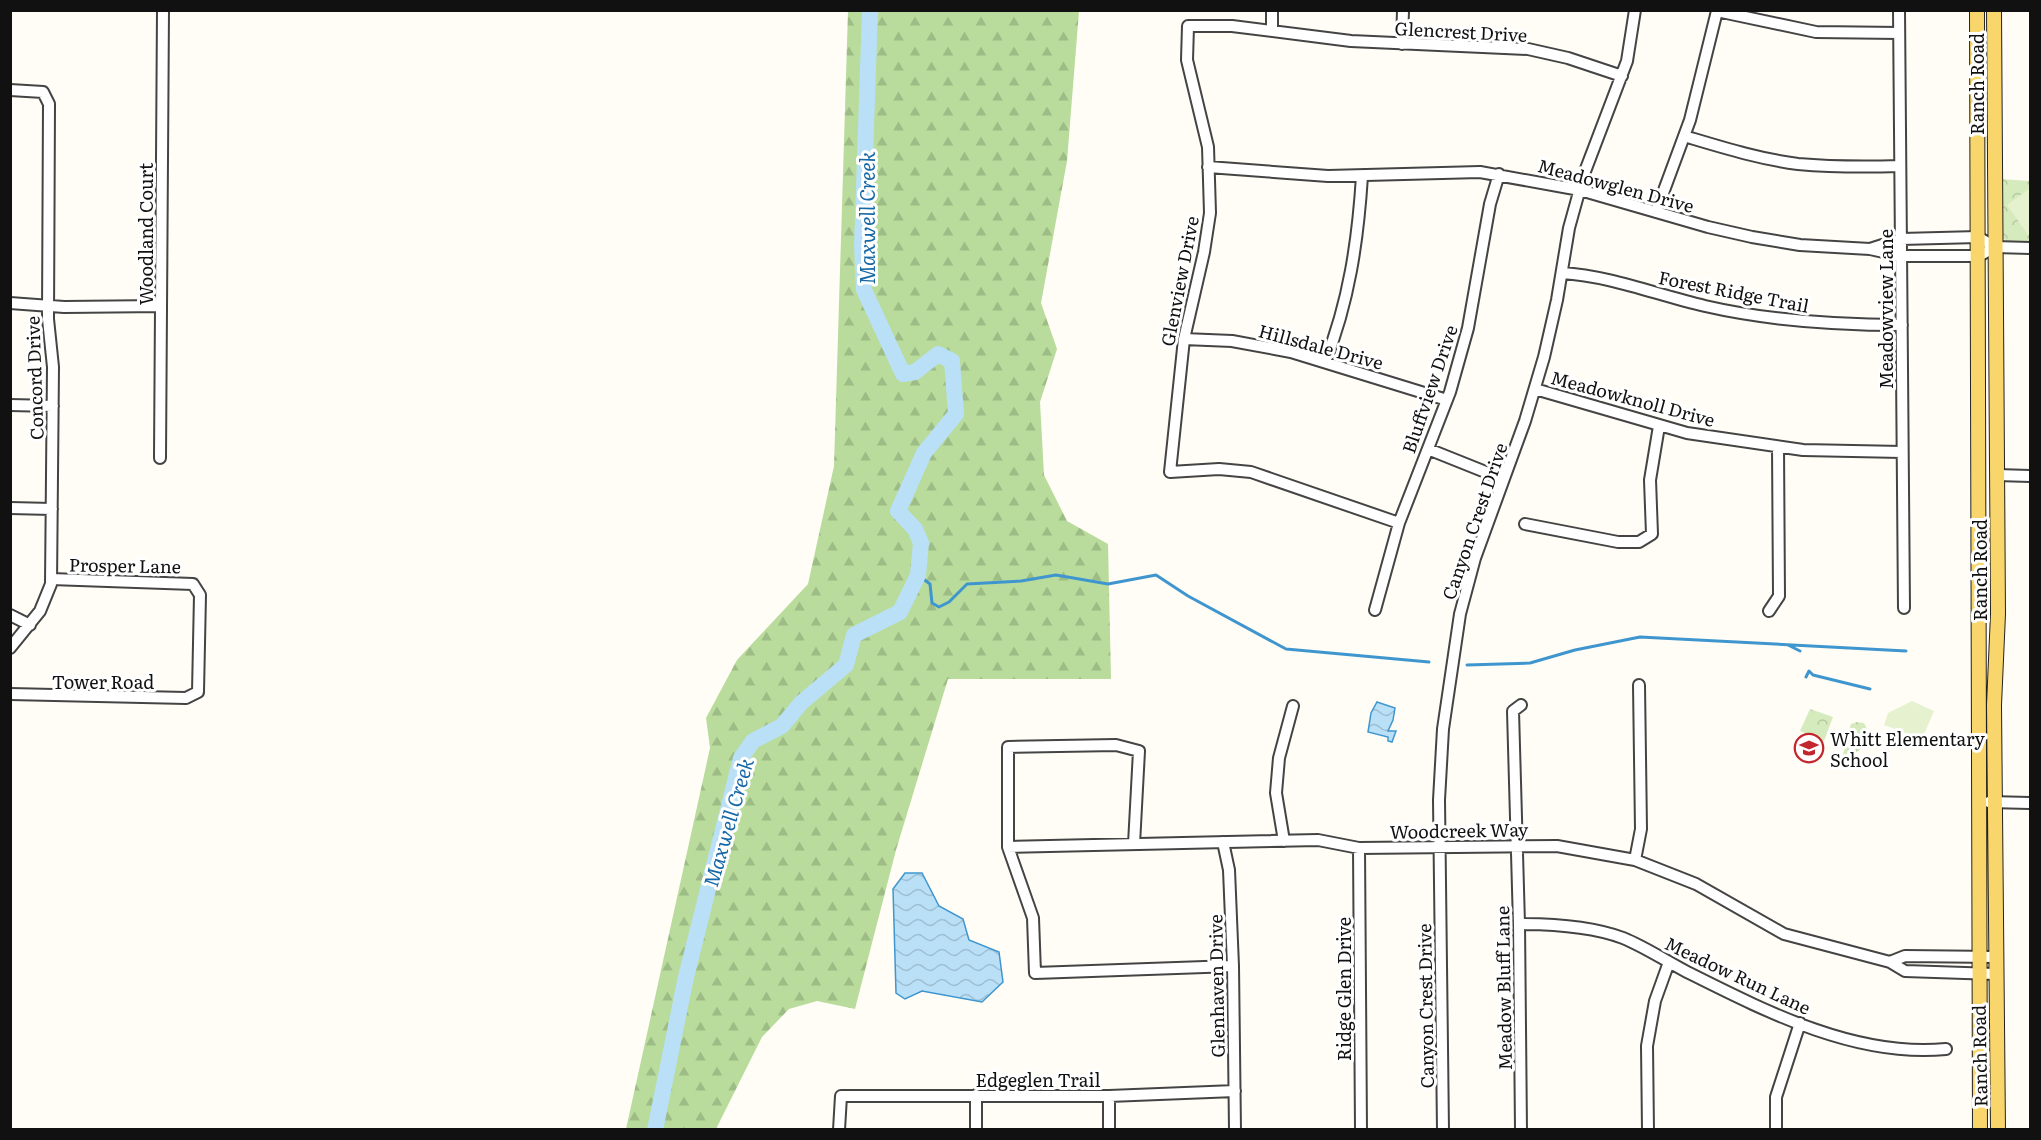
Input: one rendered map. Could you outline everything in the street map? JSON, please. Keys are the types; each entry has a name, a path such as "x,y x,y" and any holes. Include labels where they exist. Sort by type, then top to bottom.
{"main road":[{"name":"Ranch Road","path":"1977,10 1980,1130"},
{"name":"Ranch Road","path":"1994,10 1995,974 1998,1130"}],"street":[{"name":"Woodland Court","path":"160,458 163,10"},
{"path":"1272,10 1272,31"},
{"path":"1402,44 1403,10"},
{"name":"Canyon Crest Drive","path":"1443,1130 1440,847 1443,729 1460,614 1475,558 1535,389 1562,273 1569,228 1580,190 1627,61 1635,10"},
{"name":"Meadowview Lane","path":"1899,10 1904,608"},
{"path":"1656,212 1684,136 1709,51 1717,11 1816,32 1899,33"},
{"name":"Glencrest Drive","path":"1188,26 1272,31 1352,41 1480,45 1528,49 1568,58 1622,76"},
{"name":"Glenview Drive","path":"1188,26 1187,60 1208,147 1210,213 1204,252 1184,339 1170,472 1219,469 1251,472 1399,523"},
{"name":"Concord Drive","path":"10,90 38,91 46,94 49,104 48,305 52,406 51,579 45,599 30,625 10,648"},
{"path":"1684,136 1743,153 1796,163 1839,167 1900,166"},
{"name":"Meadowglen Drive","path":"1208,167 1271,173 1362,176 1480,171 1580,190 1708,227 1776,241 1870,249 1901,256 1978,256 1995,247"},
{"name":"Bluffview Drive","path":"1375,610 1399,523 1447,400 1468,328 1490,204 1499,174"},
{"path":"1325,362 1340,324 1349,282 1358,235 1362,176"},
{"path":"1978,237 1995,247 2031,248"},
{"name":"Meadowglen Drive","path":"1870,249 1901,239 1978,237"},
{"name":"Forest Ridge Trail","path":"1562,273 1604,278 1705,306 1760,317 1827,325 1902,325"},
{"path":"10,303 161,306"},
{"name":"Hillsdale Drive","path":"1184,339 1262,345 1447,400"},
{"name":"Meadowknoll Drive","path":"1535,389 1687,433 1778,447 1850,452 1902,452"},
{"path":"10,405 52,406"},
{"path":"1526,524 1618,542 1639,542 1652,534 1650,480 1659,426"},
{"path":"1769,611 1779,596 1778,447"},
{"path":"1428,449 1503,479"},
{"path":"1996,475 2031,476"},
{"path":"10,508 52,509"},
{"name":"Prosper Lane","path":"51,579 189,582 197,587 200,596 200,653 199,687 195,695"},
{"path":"10,615 30,625"},
{"path":"1635,860 1641,829 1639,685"},
{"name":"Tower Road","path":"10,694 186,698 195,695"},
{"name":"Meadow Bluff Lane","path":"1521,705 1513,711 1520,924 1521,1130"},
{"path":"1284,841 1276,793 1279,758 1293,706"},
{"path":"1134,844 1139,751 1116,745 1008,747 1008,847 1033,918 1035,973 1233,966"},
{"path":"1980,802 2031,803"},
{"name":"Woodcreek Way","path":"1008,847 1318,840 1359,848 1557,846 1635,860 1696,884 1784,934 1890,962 1905,971 1995,974"},
{"name":"Glenhaven Drive","path":"1223,842 1229,870 1235,1130"},
{"name":"Ridge Glen Drive","path":"1359,848 1361,1130"},
{"name":"Meadow Run Lane","path":"1520,924 1566,926 1622,938 1735,996 1800,1023 1848,1039 1915,1049 1946,1049"},
{"name":"Woodcreek Way","path":"1890,962 1905,956 1996,957"},
{"path":"1648,1130 1647,1046 1654,1001 1669,962"},
{"path":"1776,1130 1776,1097 1800,1023"},
{"name":"Edgeglen Trail","path":"839,1130 841,1096 1109,1096 1235,1091"},
{"path":"976,1095 976,1130"},
{"path":"1109,1096 1109,1130"}],"green space":[{"path":"848,11 1079,11 1067,161 1041,303 1057,349 1040,402 1044,475 1067,521 1108,544 1111,679 948,679 896,850 855,1009 817,1001 789,1009 762,1037 716,1129 626,1129 710,748 706,718 737,660 808,584 834,466"},
{"path":"2000,179 2030,181 2030,244 2009,243 2000,236"},
{"path":"2030,188 2030,233 2028,235 2007,205"},
{"path":"1912,701 1934,711 1922,739 1884,725 1888,713"},
{"path":"1810,709 1833,717 1824,741 1800,731"},
{"path":"1864,723 1867,729 1860,750 1855,753 1852,765 1847,766 1841,762 1851,724"}],"water":[{"path":"1377,702 1395,708 1388,731 1396,731 1392,742 1388,741 1388,737 1368,732 1371,713"},
{"path":"905,873 922,873 939,906 963,919 969,940 999,952 1003,982 982,1002 922,991 905,999 896,993 893,889"}],"waterway":[{"name":"Maxwell Creek","path":"655,1130 686,977 741,758 753,741 782,726 801,703 846,665 854,635 900,612 918,575 921,543 915,529 898,511 924,453 956,414 952,361 938,354 915,372 903,374 864,290 862,246 870,10"},
{"path":"918,575 930,584 932,603 939,607 949,602 967,584 1021,581 1056,575 1108,584 1156,575 1188,596 1286,649 1429,662"},
{"path":"1467,665 1530,663 1575,650 1640,637 1906,651"},
{"path":"1788,645 1800,651"},
{"path":"1806,677 1809,671 1813,675 1870,689"}],"place":[{"name":"Whitt Elementary School","path":"1809,748"}]}
